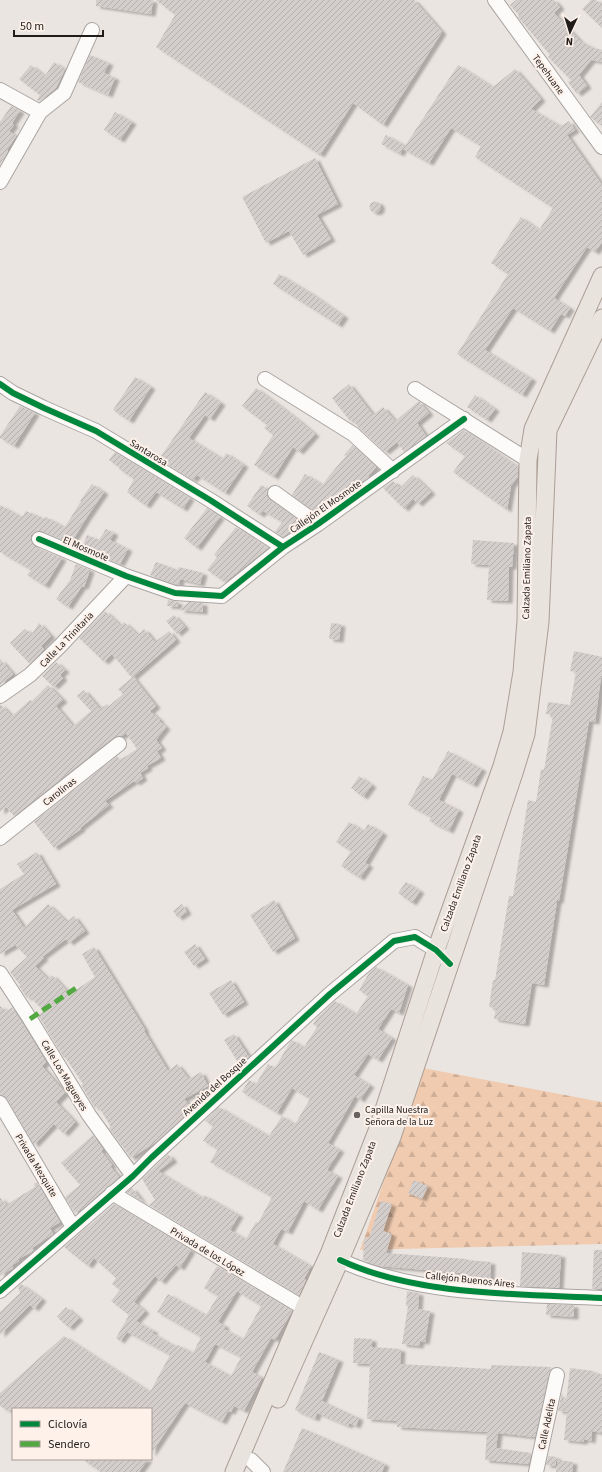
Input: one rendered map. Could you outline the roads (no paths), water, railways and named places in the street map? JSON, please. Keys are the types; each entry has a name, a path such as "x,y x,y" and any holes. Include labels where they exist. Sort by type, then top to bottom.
{"main road":[{"name":"Calzada Emiliano Zapata","path":"248,1466 258,1431 304,1308 329,1254 377,1131 436,950 502,766 512,732 522,672 526,621 528,460 533,429 602,276"},
{"name":"Calzada Emiliano Zapata","path":"234,1472 258,1431 340,1260 392,1137 514,773 526,734 540,622 548,430 602,318"}],"street":[{"name":"Tepehuane","path":"502,3 602,147"},
{"path":"0,182 40,112 64,93 92,30"},
{"path":"0,90 40,112"},
{"path":"265,379 353,434 393,471"},
{"name":"Santarosa","path":"0,384 13,393 96,432 210,500 283,547"},
{"path":"415,389 528,460"},
{"name":"Callejón El Mosmote","path":"126,576 175,593 222,596 283,547 393,471 464,419"},
{"path":"275,493 318,524"},
{"name":"El Mosmote","path":"39,539 126,576"},
{"name":"Calle La Trinitaria","path":"0,696 30,675 60,646 126,576"},
{"name":"Carolinas","path":"0,838 119,744"},
{"name":"Avenida del Bosque","path":"0,1291 133,1176 330,994 394,942 415,937 436,950 450,964"},
{"name":"Calle Los Magueyes","path":"0,973 89,1115 133,1176"},
{"name":"Privada Mezquite","path":"0,1103 73,1227"},
{"name":"Privada de los López","path":"112,1193 304,1308"},
{"name":"Callejón Buenos Aires","path":"340,1260 355,1268 389,1278 432,1286 494,1292 602,1298"},
{"name":"Calle Adelita","path":"536,1472 557,1375"},
{"path":"248,1466 263,1472"}],"place":[{"name":"Capilla Nuestra Señora de la Luz","path":"357,1115"}]}
